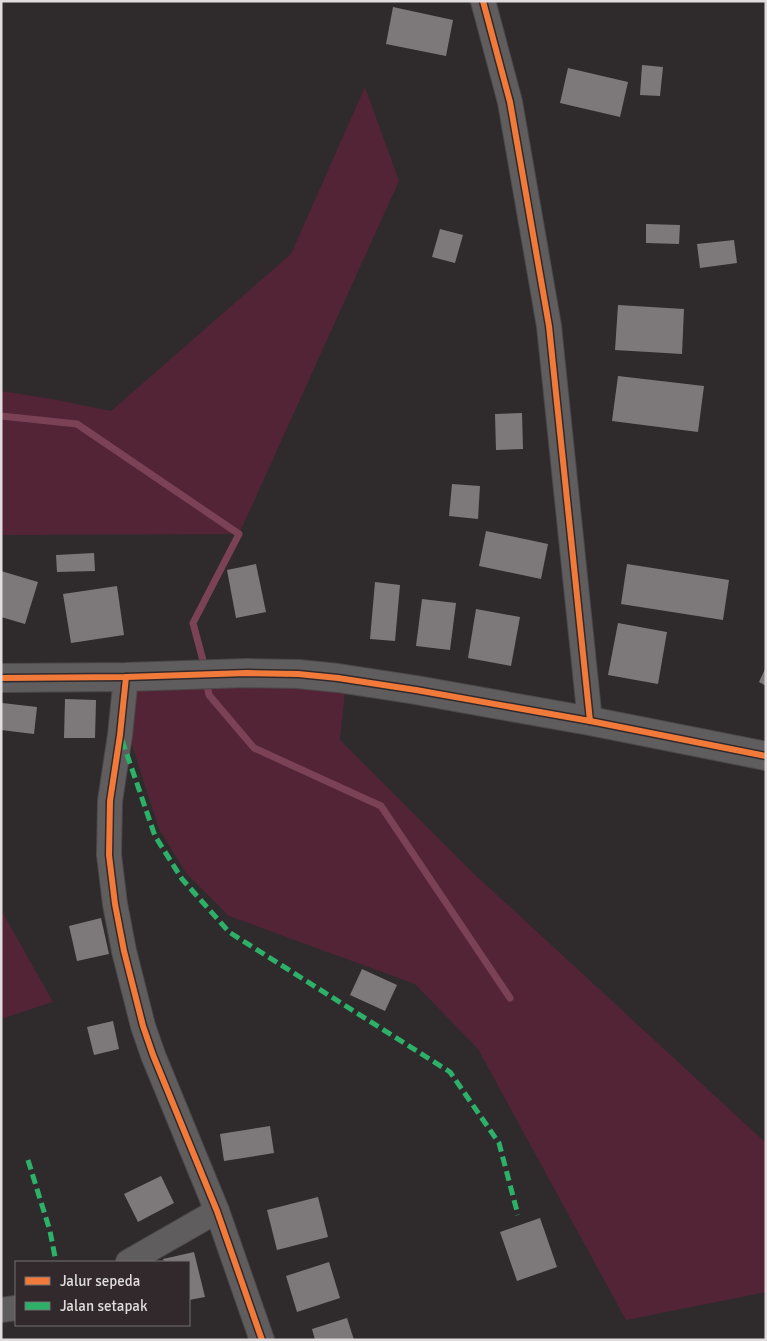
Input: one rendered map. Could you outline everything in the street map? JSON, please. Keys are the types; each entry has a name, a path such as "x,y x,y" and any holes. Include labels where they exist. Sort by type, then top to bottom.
{"street":[{"path":"483,1 510,102 548,326 590,721"},
{"path":"1,678 126,677 247,673 298,674 338,678 590,721 766,756"},
{"path":"126,677 110,801 109,855 115,904 124,951 143,1026 183,1132 217,1211 262,1340"},
{"path":"130,1261 217,1211"},
{"path":"1,1310 15,1308"}],"shaded area":[{"path":"365,87 399,181 239,534 1,535 1,391 111,411 291,254"},
{"path":"347,672 340,740 471,871 766,1143 766,1292 626,1320 478,1049 415,984 229,916 186,873 159,829 124,720 129,673"},
{"path":"1,910 53,1002 1,1019"}],"building":[{"path":"393,7 453,20 446,56 386,44"},
{"path":"642,65 663,67 660,96 640,95"},
{"path":"568,68 628,82 620,117 560,103"},
{"path":"646,224 680,225 679,244 646,243"},
{"path":"440,229 463,235 455,263 432,257"},
{"path":"734,240 737,263 700,268 697,244"},
{"path":"618,305 684,309 682,354 615,350"},
{"path":"618,376 704,386 698,432 612,421"},
{"path":"522,413 523,449 496,450 495,414"},
{"path":"452,484 480,486 478,519 449,516"},
{"path":"486,531 548,544 541,579 479,566"},
{"path":"94,553 95,571 57,572 56,555"},
{"path":"256,564 266,612 236,618 227,570"},
{"path":"627,564 729,580 723,620 621,604"},
{"path":"1,571 38,582 25,624 1,617"},
{"path":"375,582 400,585 395,641 370,639"},
{"path":"117,586 124,635 71,643 63,594"},
{"path":"422,599 456,603 450,650 416,646"},
{"path":"476,609 520,617 511,666 468,658"},
{"path":"618,623 667,632 658,684 608,675"},
{"path":"766,667 766,686 759,682"},
{"path":"65,699 96,700 95,738 64,738"},
{"path":"2,703 37,707 34,734 1,730"},
{"path":"101,918 109,954 77,961 69,926"},
{"path":"362,969 397,985 385,1011 350,995"},
{"path":"113,1021 119,1049 94,1055 87,1027"},
{"path":"270,1126 274,1153 224,1161 220,1134"},
{"path":"161,1176 174,1203 138,1222 124,1194"},
{"path":"318,1197 328,1237 277,1250 267,1210"},
{"path":"540,1218 557,1267 517,1281 500,1232"},
{"path":"194,1252 205,1297 190,1300 190,1261 164,1261 163,1259"},
{"path":"329,1262 340,1298 297,1312 286,1276"},
{"path":"347,1318 354,1340 315,1340 312,1329"}],"waterway":[{"path":"1,416 77,424 239,534 193,623 205,668"},
{"path":"206,679 209,695 254,748 381,806 510,998"}],"marked path":[{"path":"122,740 155,836 182,879 229,932 450,1072 499,1143 518,1215"},
{"path":"28,1160 50,1231 56,1261"}],"cycle path":[{"path":"483,1 510,102 549,326 590,721"},
{"path":"1,678 126,677 247,673 298,674 338,678 590,721 766,756"},
{"path":"126,677 110,801 109,855 115,904 124,951 143,1026 153,1055 217,1211 262,1340"}]}
